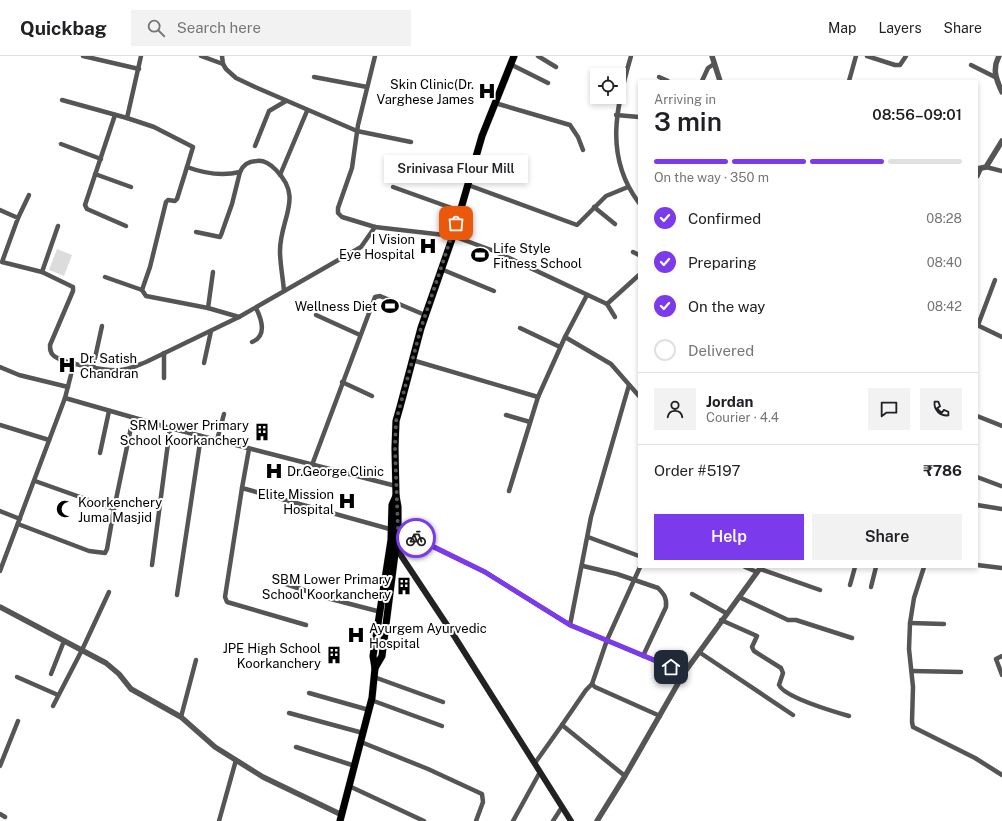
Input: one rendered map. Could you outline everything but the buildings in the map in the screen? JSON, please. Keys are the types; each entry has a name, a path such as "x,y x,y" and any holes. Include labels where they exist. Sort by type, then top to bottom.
{"main road":[{"path":"375,668 382,656 398,531 398,507 396,496 396,421 425,315 453,236 482,136 514,56"},
{"path":"341,818 371,700 375,668 373,656 391,540 398,531"},
{"path":"396,548 451,631 571,821"}],"street":[{"path":"83,56 139,70"},
{"path":"127,118 141,56"},
{"path":"201,56 222,64 236,78 307,111 357,131 411,142"},
{"path":"222,56 222,64"},
{"path":"375,56 357,131 352,168 338,208 338,213 342,217 375,227 453,236 494,251 607,304 615,317"},
{"path":"538,56 556,66"},
{"path":"631,56 616,115 617,146 623,176 628,187 638,202"},
{"path":"712,56 720,80"},
{"path":"849,80 856,56"},
{"path":"868,56 895,65 900,64 906,56"},
{"path":"999,56 995,64 995,77 1002,92"},
{"path":"510,64 548,83"},
{"path":"702,80 708,68 714,64"},
{"path":"971,65 995,77"},
{"path":"314,77 367,87"},
{"path":"659,77 666,80"},
{"path":"62,100 154,127 193,147 177,199 175,201 168,200 166,202 150,267 142,290"},
{"path":"255,146 269,111 286,101"},
{"path":"495,103 570,125 578,137 583,150"},
{"path":"280,175 307,111"},
{"path":"115,115 84,205 87,208 126,226"},
{"path":"616,115 638,117"},
{"path":"986,167 1002,141"},
{"path":"61,144 101,159"},
{"path":"196,232 220,237 232,204 242,167 250,162 259,160 271,165 288,185 291,198 283,226 280,251 284,291"},
{"path":"187,167 218,173 240,172"},
{"path":"978,169 986,167 1002,171"},
{"path":"95,174 131,187"},
{"path":"468,185 577,225 594,206 606,196 628,187"},
{"path":"393,187 460,211"},
{"path":"29,195 18,218 1,264 42,272 70,285 73,291 50,345 50,352 53,356 74,363 119,370 130,369 239,318 361,247 375,227"},
{"path":"594,206 615,224"},
{"path":"0,210 18,218"},
{"path":"42,272 58,226"},
{"path":"633,252 638,254"},
{"path":"441,269 494,291"},
{"path":"208,308 213,272"},
{"path":"607,304 638,276"},
{"path":"105,277 142,290 146,296 208,308 239,318"},
{"path":"995,280 978,325 1002,337"},
{"path":"509,491 538,397 560,347 588,295"},
{"path":"312,465 375,297 380,296 425,315"},
{"path":"252,342 258,340 262,333 262,322 256,308"},
{"path":"316,315 360,335"},
{"path":"93,367 102,326"},
{"path":"520,328 560,347"},
{"path":"204,363 211,331"},
{"path":"565,337 611,364 638,395"},
{"path":"164,353 164,378"},
{"path":"412,360 538,397"},
{"path":"0,571 65,398 74,363"},
{"path":"0,367 18,375 68,387"},
{"path":"342,382 372,396"},
{"path":"570,625 583,566 591,517 629,385"},
{"path":"65,398 170,428 396,486"},
{"path":"100,453 109,411"},
{"path":"217,440 224,414"},
{"path":"506,415 530,422"},
{"path":"978,416 1002,426"},
{"path":"0,512 19,522 89,551 105,553 133,418"},
{"path":"0,425 49,440"},
{"path":"152,565 170,428"},
{"path":"177,595 201,436"},
{"path":"249,448 226,596 227,602 306,625"},
{"path":"978,477 1001,486"},
{"path":"35,481 114,509"},
{"path":"242,488 398,531 485,572 570,625 684,673"},
{"path":"978,505 1002,509"},
{"path":"588,537 638,556"},
{"path":"978,565 1002,568"},
{"path":"583,566 617,574 658,588 667,600 666,607 643,656"},
{"path":"535,763 586,690 592,684 607,640 640,568"},
{"path":"850,585 855,568"},
{"path":"871,587 876,568"},
{"path":"924,568 914,598 910,623 909,649 912,671 913,727 975,758 1002,775"},
{"path":"597,821 625,776 684,673 726,613 759,570 820,590"},
{"path":"283,583 327,598 381,612"},
{"path":"53,706 82,650 109,592"},
{"path":"692,594 726,613"},
{"path":"739,597 788,620 796,620 852,638"},
{"path":"0,607 106,663 119,674 131,689 181,717 215,747 263,777 341,818"},
{"path":"721,620 757,636 752,646 754,651 781,668 783,673 779,685 783,690 813,704 848,716"},
{"path":"910,623 944,624"},
{"path":"51,674 64,641"},
{"path":"699,652 794,715"},
{"path":"1002,656 996,659 1002,675"},
{"path":"181,717 196,660"},
{"path":"912,671 961,672"},
{"path":"17,677 58,694"},
{"path":"374,677 443,702"},
{"path":"592,684 607,693 660,716"},
{"path":"309,693 369,710"},
{"path":"371,700 442,726"},
{"path":"289,714 363,733"},
{"path":"0,766 18,721"},
{"path":"562,725 625,776"},
{"path":"361,742 428,769 482,794 483,802 476,821"},
{"path":"296,747 355,766"},
{"path":"219,821 236,760"},
{"path":"513,821 540,772"},
{"path":"349,786 424,821"},
{"path":"553,821 562,808"},
{"path":"0,814 5,817"}],"shaded area":[{"path":"57,249 72,255 64,276 49,270"}],"way so far":[{"path":"416,538 398,530 395,448 396,421 421,328 445,255 453,236 456,223"}],"place":[{"name":"Skin Clinic(Dr. Varghese James","path":"487,91"},
{"name":"Srinivasa Flour Mill","path":"456,223"},
{"name":"I Vision Eye Hospital","path":"428,246"},
{"name":"Life Style Fitness School","path":"480,255"},
{"name":"Wellness Diet","path":"390,306"},
{"name":"Dr. Satish Chandran","path":"67,365"},
{"name":"SRM Lower Primary School Koorkanchery","path":"262,432"},
{"name":"Dr.George Clinic","path":"274,471"},
{"name":"Elite Mission Hospital","path":"347,501"},
{"name":"Koorkenchery Juma Masjid","path":"65,509"},
{"name":"SBM Lower Primary School Koorkanchery","path":"404,586"},
{"name":"Ayurgem Ayurvedic Hospital","path":"356,635"},
{"name":"JPE High School Koorkanchery","path":"334,655"}],"route":[{"path":"416,538 485,572 570,625 671,667"}]}
